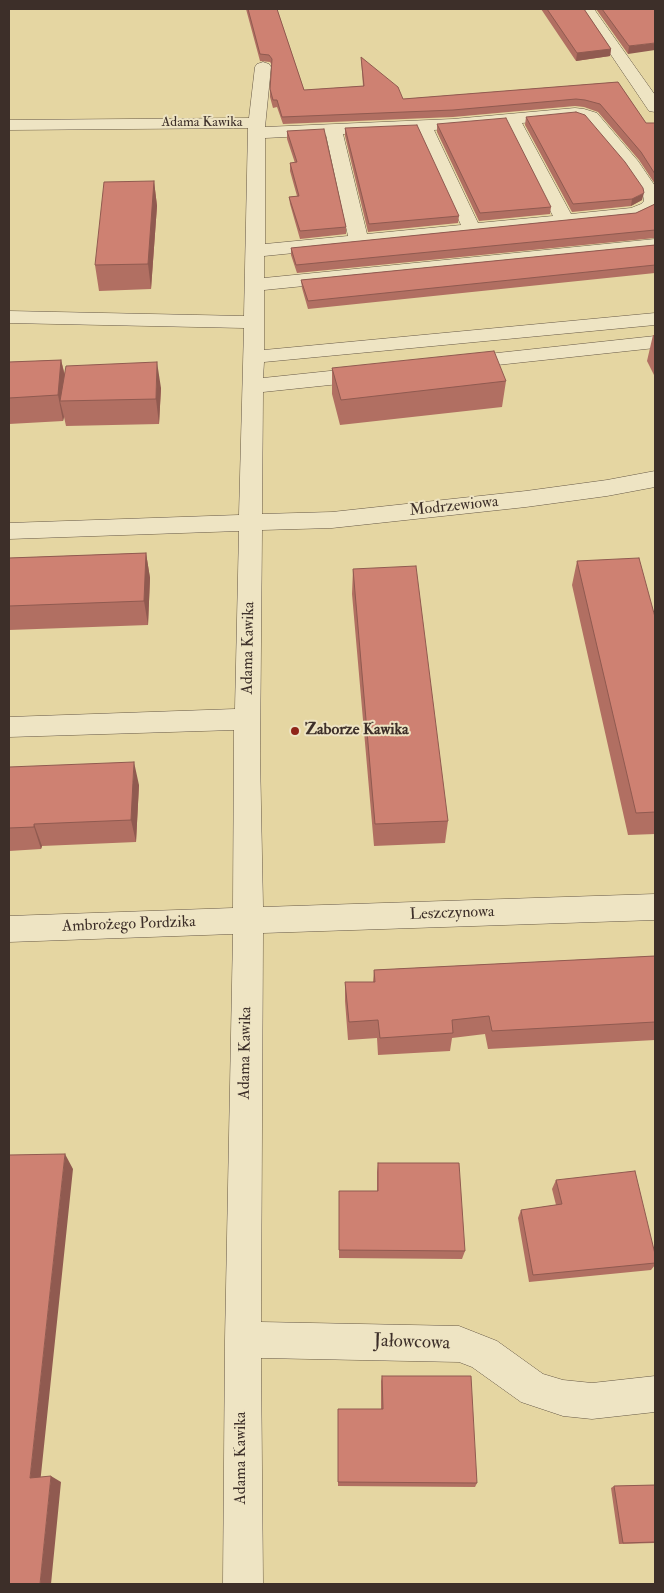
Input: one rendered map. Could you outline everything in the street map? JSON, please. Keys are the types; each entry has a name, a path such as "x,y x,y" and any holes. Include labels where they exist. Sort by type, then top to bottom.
{"street":[{"path":"587,9 655,107"},
{"path":"255,251 634,213 647,208 653,202 652,195 632,165 591,117 584,114 576,113 424,126 333,129 257,128 263,67"},
{"path":"512,119 564,220"},
{"name":"Adama Kawika","path":"9,124 257,128 248,719 243,1584"},
{"path":"424,126 472,229"},
{"path":"333,129 359,241"},
{"path":"254,285 655,245"},
{"path":"9,317 254,322"},
{"path":"254,357 655,319"},
{"path":"439,366 655,342"},
{"path":"253,386 390,371"},
{"name":"Modrzewiowa","path":"251,522 332,520 526,499 607,488 655,479"},
{"path":"9,531 251,522"},
{"path":"9,727 248,719"},
{"name":"Leszczynowa","path":"248,921 655,907"},
{"name":"Ambrożego Pordzika","path":"9,929 248,921"},
{"name":"Jałowcowa","path":"243,1340 459,1344 484,1354 534,1389 562,1398 592,1401 655,1394"}],"building":[{"path":"248,9 277,9 304,90 364,86 361,57 398,87 403,99 618,82 646,123 655,123 655,174 641,152 600,104 585,100 576,99 453,110 282,117 277,100 273,100 270,89 272,59 269,55 260,54"},
{"path":"547,9 584,9 611,49 577,53"},
{"path":"602,9 655,9 655,43 629,46"},
{"path":"576,112 585,115 625,162 643,188 644,193 632,199 573,204 526,117"},
{"path":"506,118 551,207 480,213 437,124"},
{"path":"417,125 459,216 369,224 345,128"},
{"path":"324,129 346,227 300,231 289,197 299,196 290,163 297,162 287,131"},
{"path":"154,181 148,264 95,265 104,182"},
{"path":"655,204 655,230 296,265 291,248 636,213"},
{"path":"655,245 655,265 308,301 301,280"},
{"path":"494,351 506,381 341,400 332,368"},
{"path":"61,360 58,395 9,398 9,362"},
{"path":"157,362 156,399 60,401 66,366"},
{"path":"146,553 144,601 9,606 9,558"},
{"path":"639,558 655,617 655,812 636,813 577,561"},
{"path":"416,566 448,821 375,824 353,569"},
{"path":"134,762 131,820 34,824 34,827 9,828 9,767"},
{"path":"655,956 655,1022 492,1031 489,1016 452,1020 453,1033 380,1038 378,1020 349,1022 345,982 375,982 374,970"},
{"path":"65,1154 30,1478 51,1476 40,1584 9,1584 9,1155"},
{"path":"378,1163 459,1163 465,1251 339,1250 339,1191 378,1191"},
{"path":"635,1171 655,1254 655,1263 533,1275 521,1210 562,1204 556,1180"},
{"path":"382,1376 471,1376 477,1483 338,1482 338,1409 383,1409"},
{"path":"655,1485 655,1542 623,1543 614,1486"}],"place":[{"name":"Zaborze Kawika","path":"295,731"}]}
